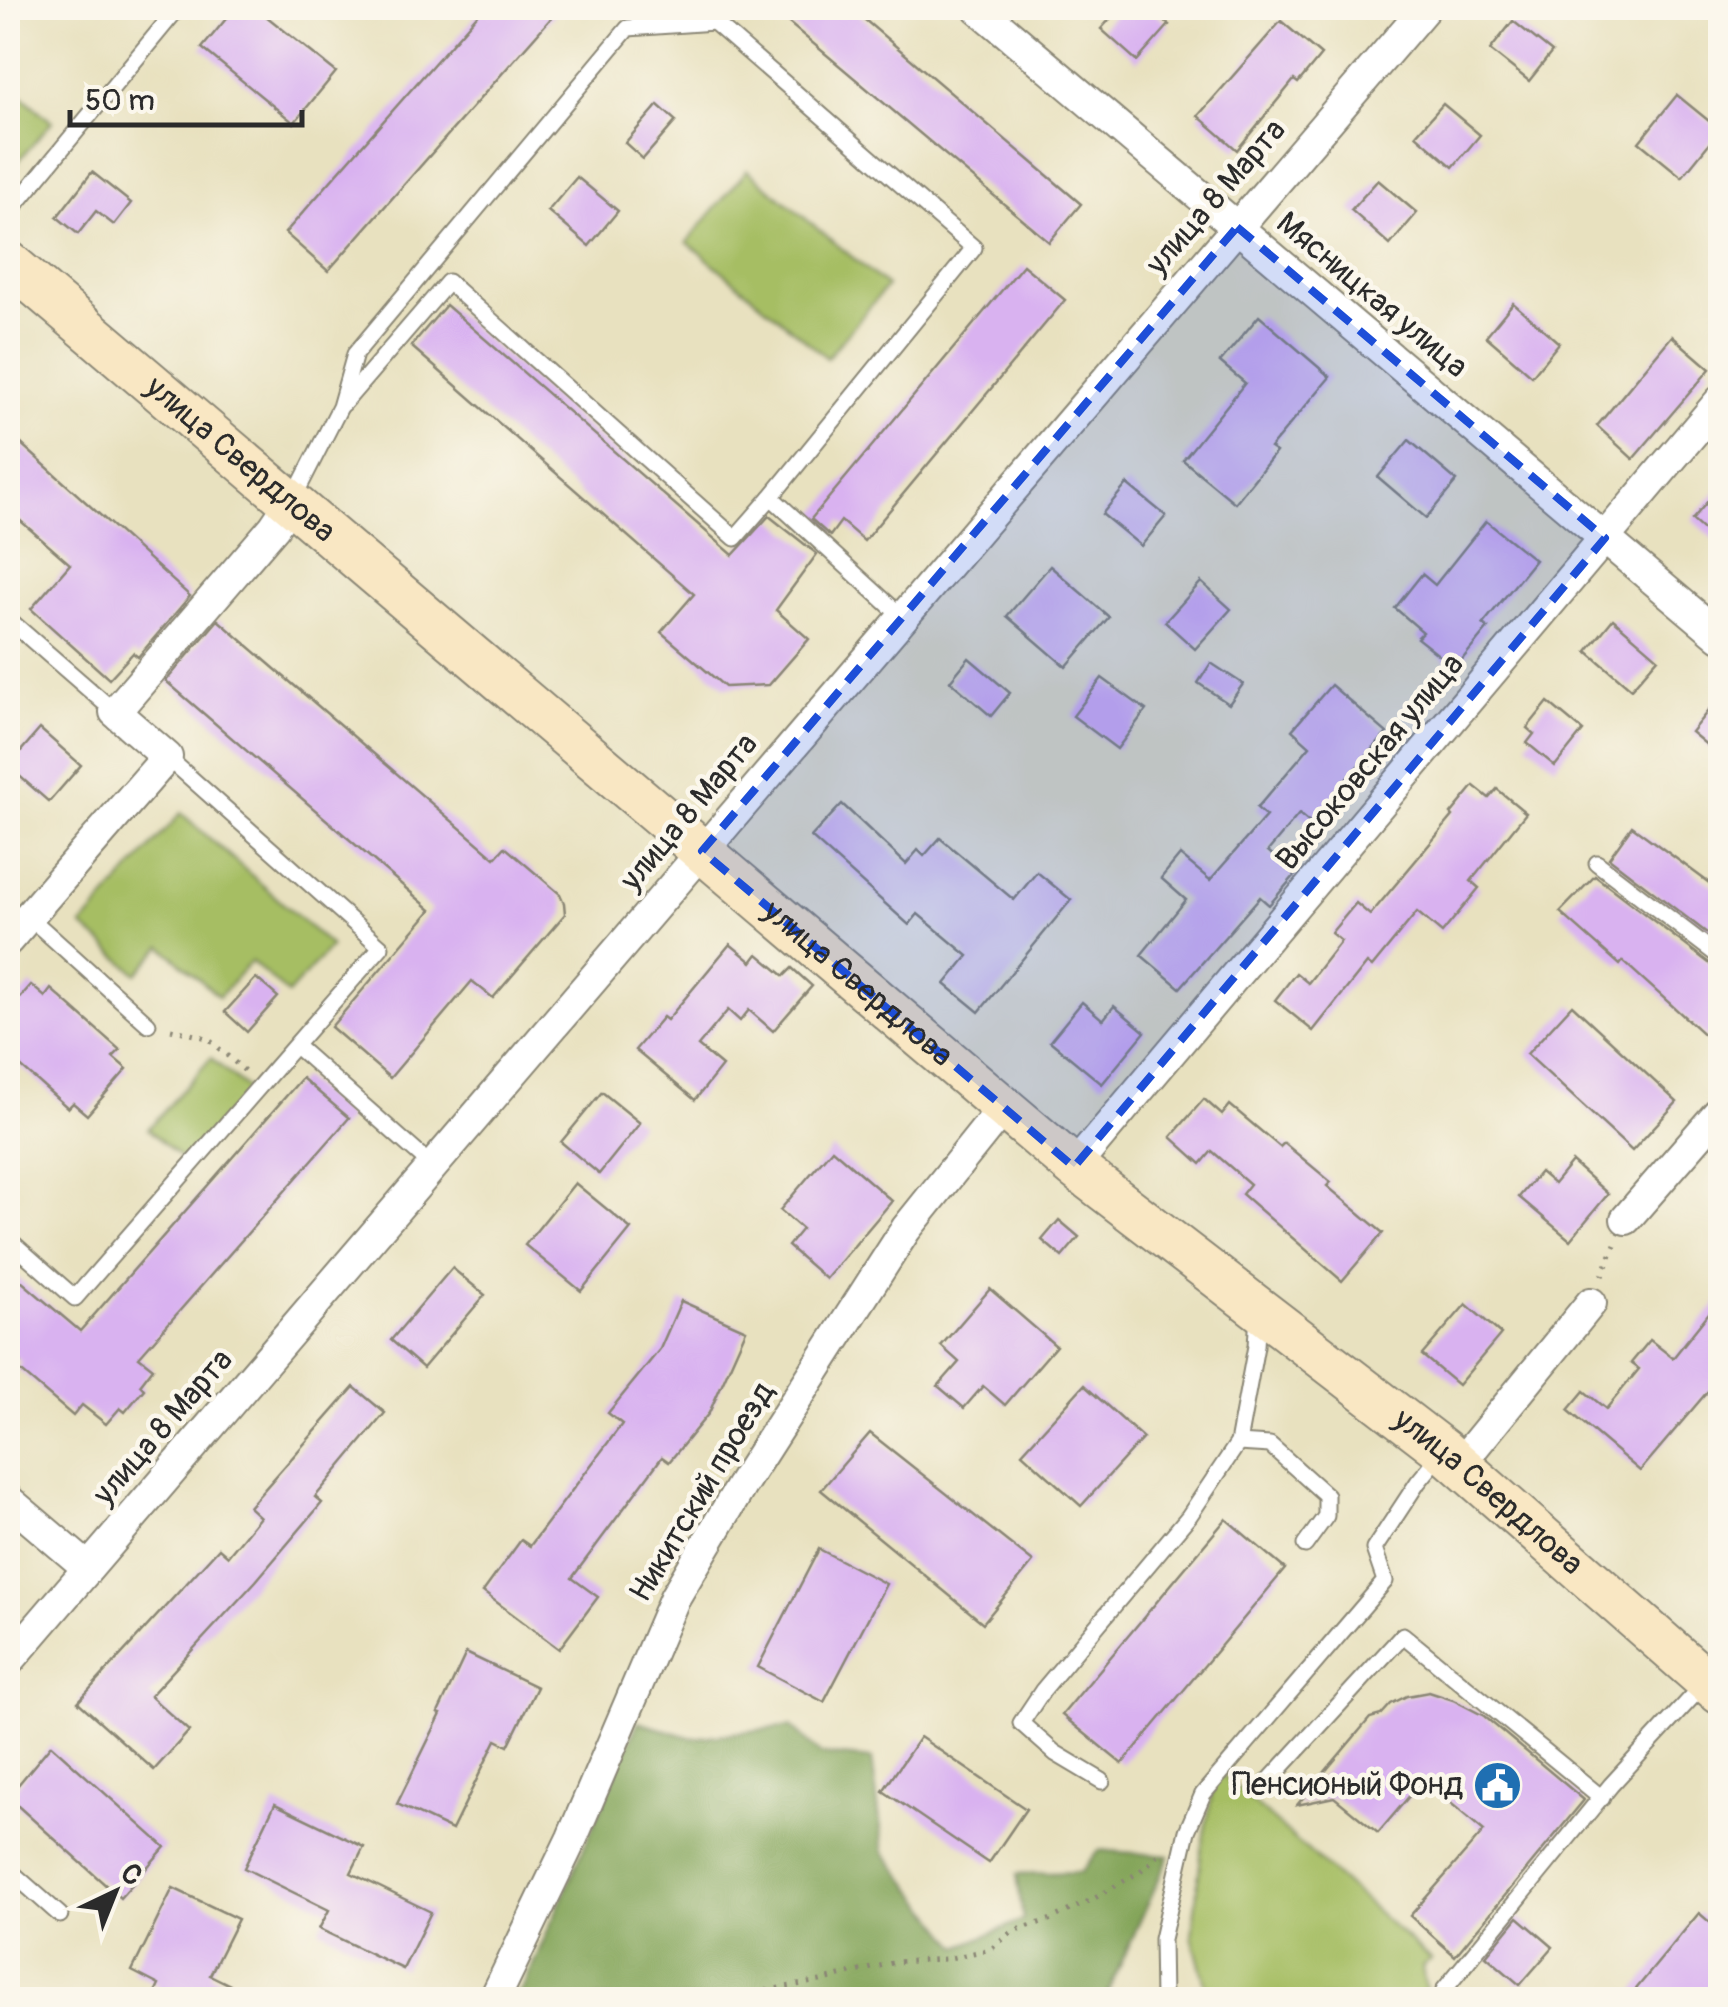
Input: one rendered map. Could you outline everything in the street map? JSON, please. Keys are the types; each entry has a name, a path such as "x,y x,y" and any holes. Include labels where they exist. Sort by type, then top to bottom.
{"street":[{"name":"Мясницкая улица","path":"978,8 1720,636"},
{"name":"улица 8 Марта","path":"8,1662 1424,8"},
{"name":"улица Свердлова","path":"8,262 1074,1167 1451,1458 1713,1687"},
{"name":"Высоковская улица","path":"1074,1167 1720,402"},
{"path":"8,940 167,757 115,712 274,527 291,502"},
{"name":"Никитский проезд","path":"494,2000 572,1838 675,1598 741,1486 906,1229 1004,1108"},
{"path":"1626,1219 1720,1111"},
{"path":"1451,1458 1590,1303"},
{"path":"8,1500 88,1568"}],"lane":[{"path":"8,214 178,8"},
{"path":"291,502 340,407 355,354 628,28 714,22 727,8"},
{"path":"340,407 448,282 735,538 974,248 714,22"},
{"path":"771,497 901,616"},
{"path":"8,619 115,712"},
{"path":"8,1239 75,1298 381,947 167,757"},
{"path":"1597,863 1720,956"},
{"path":"28,916 148,1024"},
{"path":"296,1046 432,1166"},
{"path":"1102,1780 1055,1754 1021,1723 1042,1690 1188,1516 1238,1443 1256,1346 1258,1311"},
{"path":"1238,1443 1270,1444 1326,1495 1326,1516 1305,1546"},
{"path":"1163,2000 1162,1939 1186,1831 1203,1794 1385,1581 1374,1550 1418,1482 1451,1458"},
{"path":"1266,1784 1403,1635 1602,1798"},
{"path":"1444,1990 1602,1798 1713,1687"},
{"path":"8,1868 60,1916"}],"path":[{"path":"148,1024 207,1038 260,1086"},
{"path":"1590,1303 1626,1219"},
{"path":"737,2000 750,1993 896,1962 946,1959 992,1949 1013,1930 1049,1920 1110,1890 1139,1872 1186,1831"}],"highlighted area":[{"path":"1237,227 1605,538 1074,1167 702,851"}],"green space":[{"path":"8,84 52,122 8,173"},
{"path":"747,170 887,286 827,358 687,242"},
{"path":"181,813 331,946 288,994 251,961 219,997 162,946 137,974 82,926"},
{"path":"211,1058 248,1090 185,1162 148,1129"},
{"path":"638,1722 693,1738 791,1726 820,1754 872,1759 884,1852 959,1947 1023,1920 1017,1874 1081,1872 1098,1850 1169,1856 1105,1999 987,2000 976,1994 969,2000 515,1999"},
{"path":"1217,1770 1431,1960 1422,1967 1427,1999 1209,1999 1192,1936 1202,1845"}],"building":[{"path":"235,8 256,8 336,72 294,123 202,48"},
{"path":"483,8 560,8 328,271 285,233"},
{"path":"771,8 851,8 1081,204 1049,242"},
{"path":"1120,8 1148,8 1169,25 1137,61 1101,29"},
{"path":"1281,21 1321,55 1298,83 1294,80 1237,150 1198,116"},
{"path":"1513,21 1552,52 1529,81 1490,50"},
{"path":"1677,95 1720,130 1682,177 1639,142"},
{"path":"1443,104 1480,135 1453,167 1416,135"},
{"path":"658,105 676,121 643,159 625,143"},
{"path":"92,172 131,203 114,225 96,211 78,234 57,217"},
{"path":"577,177 618,211 589,246 548,211"},
{"path":"1378,180 1417,213 1390,245 1351,210"},
{"path":"1023,265 1065,300 864,541 841,521 830,536 811,519"},
{"path":"1513,303 1559,343 1532,376 1486,336"},
{"path":"446,305 733,555 769,516 817,554 776,610 809,639 769,685 725,687 661,632 694,594 411,346"},
{"path":"1259,316 1330,377 1270,448 1276,452 1235,503 1183,460 1245,383 1220,362"},
{"path":"1672,336 1710,369 1633,459 1597,426"},
{"path":"8,432 190,596 138,657 133,653 109,679 31,609 70,564 8,510"},
{"path":"1409,440 1457,481 1426,518 1378,477"},
{"path":"1127,484 1166,516 1141,546 1102,514"},
{"path":"1720,487 1720,545 1692,520"},
{"path":"1486,521 1535,560 1483,624 1488,628 1455,668 1417,638 1423,632 1395,608 1422,574 1435,585"},
{"path":"1050,566 1109,617 1066,667 1007,616"},
{"path":"1201,582 1231,609 1195,649 1165,622"},
{"path":"1613,619 1658,658 1631,689 1587,651"},
{"path":"218,620 495,858 505,847 560,894 564,903 565,914 493,998 472,981 390,1078 331,1027 431,910 166,681"},
{"path":"969,658 1010,693 991,716 950,681"},
{"path":"1211,663 1243,684 1229,704 1198,683"},
{"path":"1102,678 1146,710 1117,749 1073,716"},
{"path":"1331,685 1387,733 1334,793 1337,796 1312,825 1299,814 1268,851 1295,875 1269,905 1260,897 1180,988 1141,955 1186,900 1161,878 1180,855 1210,880 1266,816 1257,808 1310,746 1292,730"},
{"path":"1720,696 1720,756 1691,732"},
{"path":"1548,702 1583,731 1555,766 1527,743 1534,734 1527,728"},
{"path":"40,729 81,765 49,802 8,766"},
{"path":"1474,786 1489,798 1497,789 1526,813 1471,881 1479,888 1442,933 1417,912 1372,967 1367,963 1313,1031 1275,1000 1296,973 1308,983 1341,941 1331,933 1356,903 1370,915"},
{"path":"842,804 906,864 918,850 924,856 940,838 1014,900 1037,872 1071,900 979,1012 945,984 968,956 918,914 909,925 811,837"},
{"path":"1632,826 1720,891 1720,943 1609,858"},
{"path":"1595,876 1720,968 1720,1049 1623,961 1620,965 1560,912"},
{"path":"730,944 752,962 758,954 784,976 792,968 812,986 773,1031 749,1010 740,1021 728,1010 698,1046 722,1066 695,1100 635,1050 663,1017 667,1020"},
{"path":"256,978 278,997 247,1032 225,1012"},
{"path":"31,985 45,997 51,989 120,1050 113,1057 127,1069 87,1115 73,1103 68,1108 8,1055 8,1011"},
{"path":"1082,1002 1103,1020 1114,1006 1145,1032 1102,1084 1050,1041"},
{"path":"1572,1005 1677,1102 1632,1151 1527,1054"},
{"path":"302,1078 349,1118 139,1357 153,1368 140,1385 144,1389 125,1412 120,1408 106,1424 82,1405 73,1416 17,1368 21,1362 8,1351 8,1270 80,1331"},
{"path":"602,1092 640,1123 599,1174 561,1142"},
{"path":"1204,1099 1222,1115 1230,1105 1280,1147 1284,1143 1383,1233 1342,1281 1242,1194 1250,1184 1212,1151 1201,1164 1171,1137"},
{"path":"832,1149 892,1201 826,1279 788,1246 802,1229 780,1210"},
{"path":"1572,1162 1608,1194 1570,1240 1519,1197 1540,1172 1554,1184"},
{"path":"575,1183 631,1229 581,1291 525,1245"},
{"path":"1059,1220 1079,1237 1062,1257 1042,1240"},
{"path":"452,1268 485,1295 423,1368 391,1340"},
{"path":"990,1289 1056,1346 1005,1405 983,1386 964,1408 938,1386 959,1362 941,1346"},
{"path":"1720,1299 1720,1401 1708,1391 1640,1471 1568,1410 1584,1391 1606,1409 1639,1369 1631,1363 1650,1340 1673,1358"},
{"path":"681,1301 746,1330 709,1413 669,1462 662,1457 572,1578 598,1597 559,1649 483,1592 521,1540 530,1546 622,1424 608,1413 660,1349"},
{"path":"1466,1304 1501,1334 1458,1385 1422,1355"},
{"path":"1084,1385 1143,1438 1081,1506 1022,1453"},
{"path":"354,1387 385,1413 315,1497 322,1503 150,1696 189,1731 154,1770 78,1702 219,1548 228,1556 260,1517 249,1507"},
{"path":"870,1433 1033,1562 983,1623 821,1490"},
{"path":"1226,1519 1285,1569 1122,1764 1062,1715"},
{"path":"819,1549 886,1584 824,1702 758,1667"},
{"path":"466,1653 537,1687 508,1746 496,1740 452,1830 397,1804"},
{"name":"Пенсионый Фонд","path":"1429,1692 1484,1716 1584,1800 1455,1956 1410,1916 1484,1831 1423,1780 1378,1833 1334,1797 1297,1805 1370,1718 1381,1715 1407,1696"},
{"path":"920,1737 1026,1809 989,1863 883,1791"},
{"path":"51,1745 165,1847 120,1898 8,1797"},
{"path":"275,1804 364,1847 351,1873 431,1912 403,1969 319,1929 329,1910 244,1868"},
{"path":"173,1888 238,1919 210,1975 261,2000 152,2000 159,1985 132,1971"},
{"path":"1699,1913 1720,1931 1720,2000 1627,2000"},
{"path":"1518,1917 1553,1947 1520,1985 1486,1956"}],"place":[{"name":"Пенсионый Фонд","path":"1498,1785"}]}
